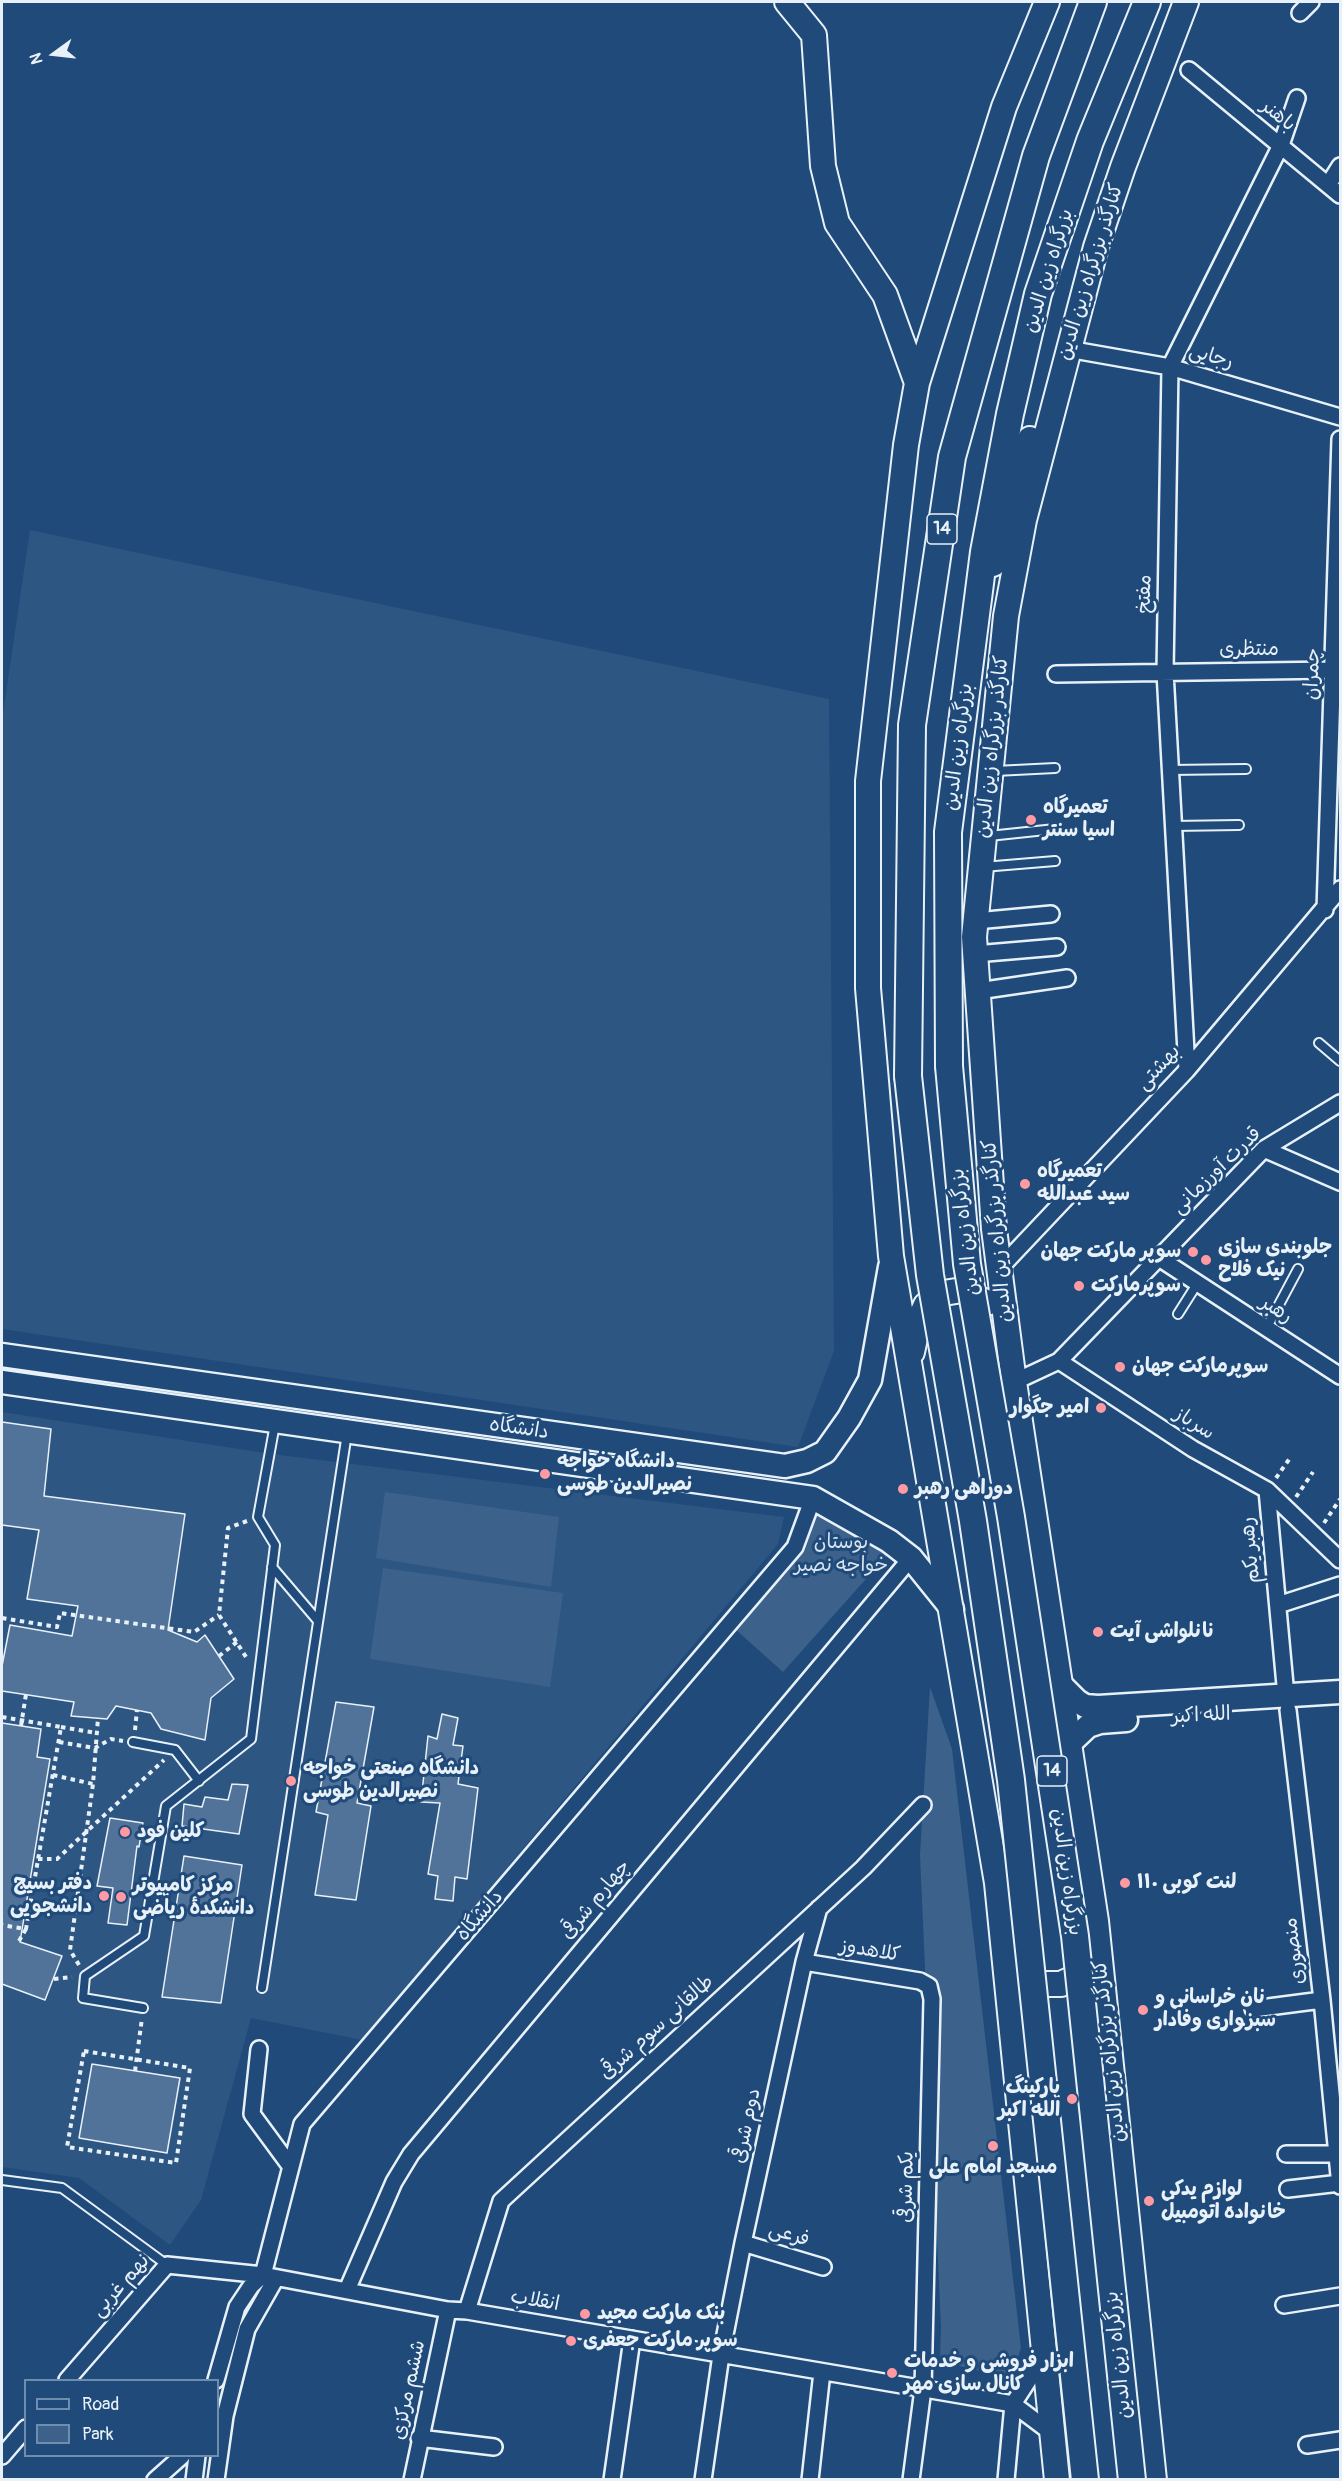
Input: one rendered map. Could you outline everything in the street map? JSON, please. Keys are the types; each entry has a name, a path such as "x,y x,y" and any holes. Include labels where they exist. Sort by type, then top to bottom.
{"highway":[{"name":"بزرگراه زین الدین","path":"1085,2480 1011,1780 973,1521 932,1292 908,1076 912,726 952,457 1036,156 1093,2"},
{"name":"بزرگراه زین الدین","path":"1132,2480 1075,1936 1020,1575 967,1264 949,1066 948,832 984,552 1006,437 1038,294 1090,141 1147,2"}],"main road":[{"path":"787,2 814,35 823,166 837,223 885,295 917,383"},
{"path":"1047,2 1004,107 917,383 906,445 868,781 868,988 891,1256 997,1883 1057,2480"},
{"name":"کنارگذر بزرگراه زین الدین","path":"1154,2480 1096,1921 1014,1382 994,1230 975,954 976,921 1006,616 1024,520 1096,247 1123,166 1186,2"},
{"path":"971,648 1010,498 1096,247"},
{"name":"دانشگاه","path":"2,1355 785,1466 807,1461 825,1452 849,1419 870,1380 891,1256"},
{"path":"909,1369 913,1343 926,1305 938,1294 962,1290 986,1302 1001,1334 1014,1382"},
{"name":"دانشگاه","path":"2,1382 813,1498 864,1525 911,1558 952,1608"},
{"path":"308,1426 313,1400"},
{"path":"524,1457 530,1430"},
{"path":"1059,1683 1077,1701 1098,1707 1287,1703 1341,1692"},
{"name":"الله اکبر","path":"1069,1744 1088,1726 1100,1722 1287,1703 1341,1707"},
{"path":"1002,1935 1017,1965 1028,1978 1044,1984 1061,1984 1085,1967 1092,1951 1096,1921"}],"street":[{"path":"1300,13 1311,2"},
{"name":"باهنر","path":"1189,70 1341,195"},
{"name":"مفتخ","path":"1187,1070 1165,672 1170,368 1281,145 1297,98"},
{"path":"1328,185 1341,166"},
{"name":"رجایی","path":"1068,349 1170,368 1341,417"},
{"name":"چمران","path":"1325,910 1338,609 1341,440"},
{"name":"منتظری","path":"1056,674 1334,670"},
{"name":"بهشتی","path":"1000,1268 1187,1070 1341,889"},
{"path":"976,921 1051,914"},
{"path":"975,954 1057,948"},
{"path":"978,990 1067,978"},
{"name":"قدرت آورزمانی","path":"1059,1361 1264,1149 1341,1103"},
{"path":"1264,1149 1341,1182"},
{"name":"رهبر","path":"1159,1258 1341,1376"},
{"path":"1014,1382 1059,1361"},
{"name":"سرباز","path":"1059,1361 1193,1449 1267,1490 1341,1560"},
{"name":"رهبر یکم","path":"1267,1490 1287,1703"},
{"name":"دانشگاه","path":"270,2276 291,2167 302,2124 795,1547 813,1498"},
{"name":"چهارم شرقی","path":"348,2290 394,2182 411,2154 911,1558"},
{"name":"رهبر یکم","path":"1278,1605 1341,1585"},
{"name":"منصوری","path":"1287,1703 1322,2000 1340,2185"},
{"name":"طالقانی سوم شرقی","path":"467,2311 501,2201 863,1868 923,1805"},
{"name":"دوم شرقی","path":"703,2480 721,2355 743,2243 804,1962 819,1908"},
{"name":"کلاهدوز","path":"804,1962 920,1981 929,1986"},
{"name":"یکم شرقی","path":"911,2480 923,2389 932,2011 929,1986"},
{"path":"1253,2009 1322,2000"},
{"path":"259,2049 252,2114 291,2167"},
{"path":"1286,2154 1337,2154"},
{"path":"1287,2189 1340,2185"},
{"name":"فرعی","path":"743,2243 823,2267"},
{"name":"نهم غربی","path":"68,2379 167,2265 270,2276"},
{"path":"216,2379 237,2307 251,2286 270,2276"},
{"path":"216,2480 225,2416 247,2329 270,2276"},
{"name":"انقلاب","path":"270,2276 448,2310 467,2311 1013,2404"},
{"path":"1284,2305 1341,2296"},
{"name":"ششم مرکزی","path":"412,2480 419,2438 448,2310"},
{"path":"612,2480 632,2339"},
{"path":"1006,2480 1013,2404 1045,2355"},
{"path":"810,2480 822,2372"},
{"path":"1013,2404 1053,2434"},
{"path":"2,2456 24,2430"},
{"path":"419,2438 494,2447"},
{"path":"1307,2445 1341,2440"},
{"path":"155,2480 181,2457"},
{"path":"194,2480 198,2457"}],"lane":[{"path":"990,772 1055,768"},
{"path":"1170,770 1245,769"},
{"path":"1173,826 1239,825"},
{"path":"984,837 1055,829"},
{"path":"981,867 1055,861"},
{"path":"1319,1043 1341,1061"},
{"path":"1266,1329 1298,1269"},
{"path":"1178,1314 1197,1284"},
{"path":"143,2008 83,1998 85,1976 144,1936 166,1806 252,1739 275,1545 258,1517 276,1421"},
{"path":"262,1988 347,1431"},
{"path":"272,1568 318,1621"},
{"path":"133,1742 175,1750 199,1781"},
{"path":"2,2180 62,2188 167,2265"}],"path":[{"path":"1267,1490 1290,1458"},
{"path":"1287,1510 1313,1472"},
{"path":"1315,1536 1341,1499"},
{"path":"258,1517 228,1528 219,1615 259,1679"},
{"path":"2,1618 57,1627 60,1613 194,1632 219,1615"},
{"path":"219,1656 237,1642"},
{"path":"21,1726 26,1694"},
{"path":"133,1742 137,1710"},
{"path":"2,1717 96,1733"},
{"path":"54,1979 85,1976 70,1950 93,1784 98,1718"},
{"path":"19,1941 26,1929 61,1727"},
{"path":"59,1742 95,1748 111,1739"},
{"path":"38,1858 57,1858 84,1836 175,1750"},
{"path":"53,1775 93,1784"},
{"path":"2,1925 26,1929"},
{"path":"135,2071 143,2008"},
{"path":"84,2051 137,2059 190,2068 176,2163 67,2147 84,2051"}],"shaded area":[{"path":"30,530 829,699 834,1351 798,1447 2,1329 2,720"},
{"name":"دانشگاه صنعتی خواجه نصیرالدین طوسی","path":"2,1412 271,1454 784,1517 778,1544 363,2040 251,2018 201,2200 170,2245 79,2178 2,2167"}],"green space":[{"path":"385,1492 559,1517 551,1587 376,1558"},
{"name":"بوستان خواجه نصیر","path":"819,1509 890,1552 783,1672 735,1629 805,1550"},
{"path":"383,1568 563,1593 550,1687 370,1659"},
{"path":"930,1687 952,1749 1021,2348 1011,2379 940,2361 941,2328 920,1855"}],"building":[{"path":"2,1422 51,1429 44,1496 185,1514 168,1630 197,1642 205,1635 234,1679 211,1698 205,1740 161,1729 151,1713 116,1706 107,1719 71,1716 74,1702 2,1691 2,1666 10,1625 72,1636 78,1606 27,1599 39,1530 2,1525"},
{"path":"336,1702 374,1707 357,1803 371,1806 356,1900 315,1895 328,1815 316,1812"},
{"path":"442,1714 458,1718 453,1745 463,1746 458,1784 478,1788 467,1879 455,1877 453,1901 435,1899 438,1876 428,1874 440,1803 421,1802 428,1736 437,1739"},
{"path":"2,1723 41,1729 37,1757 50,1759 20,1942 62,1956 45,2000 2,1984"},
{"path":"232,1784 248,1785 239,1834 182,1826 184,1804 202,1807 205,1797 228,1800"},
{"path":"110,1818 143,1823 139,1847 137,1846 127,1925 108,1923 113,1888 97,1886"},
{"path":"184,1856 242,1865 221,2003 162,1997"},
{"path":"92,2064 180,2078 167,2153 79,2138"}],"place":[{"name":"تعمیرگاه اسیا سنتر","path":"1031,820"},
{"name":"تعمیرگاه سید عبدالله","path":"1025,1184"},
{"name":"سوپر مارکت جهان","path":"1193,1252"},
{"name":"جلوبندی سازی نیک فلاح","path":"1206,1260"},
{"name":"سوپرمارکت","path":"1079,1286"},
{"name":"سوپرمارکت جهان","path":"1120,1367"},
{"name":"امیر جگوار","path":"1101,1408"},
{"name":"دانشگاه خواجه نصیرالدین طوسی","path":"545,1474"},
{"name":"دوراهی رهبر","path":"903,1489"},
{"name":"نانلواشی آیت","path":"1098,1632"},
{"name":"دانشگاه صنعتی خواجه نصیرالدین طوسی","path":"291,1781"},
{"name":"کلین فود","path":"125,1832"},
{"name":"لنت کوبی ۱۱۰","path":"1125,1883"},
{"name":"دفتر بسیج دانشجویی","path":"104,1896"},
{"name":"مرکز کامپیوتر دانشکدهٔ ریاضی","path":"121,1897"},
{"name":"نان خراسانی و سبزواری وفادار","path":"1143,2010"},
{"name":"پارکینگ الله اکبر","path":"1072,2099"},
{"name":"مسجد امام علی","path":"993,2146"},
{"name":"لوازم یدکی خانواده اتومبیل","path":"1149,2201"},
{"name":"بنک‌ مارکت مجید","path":"585,2314"},
{"name":"سوپر مارکت جعفری","path":"571,2341"},
{"name":"ابزار فروشی و خدمات کانال سازی مهر","path":"892,2373"}]}
